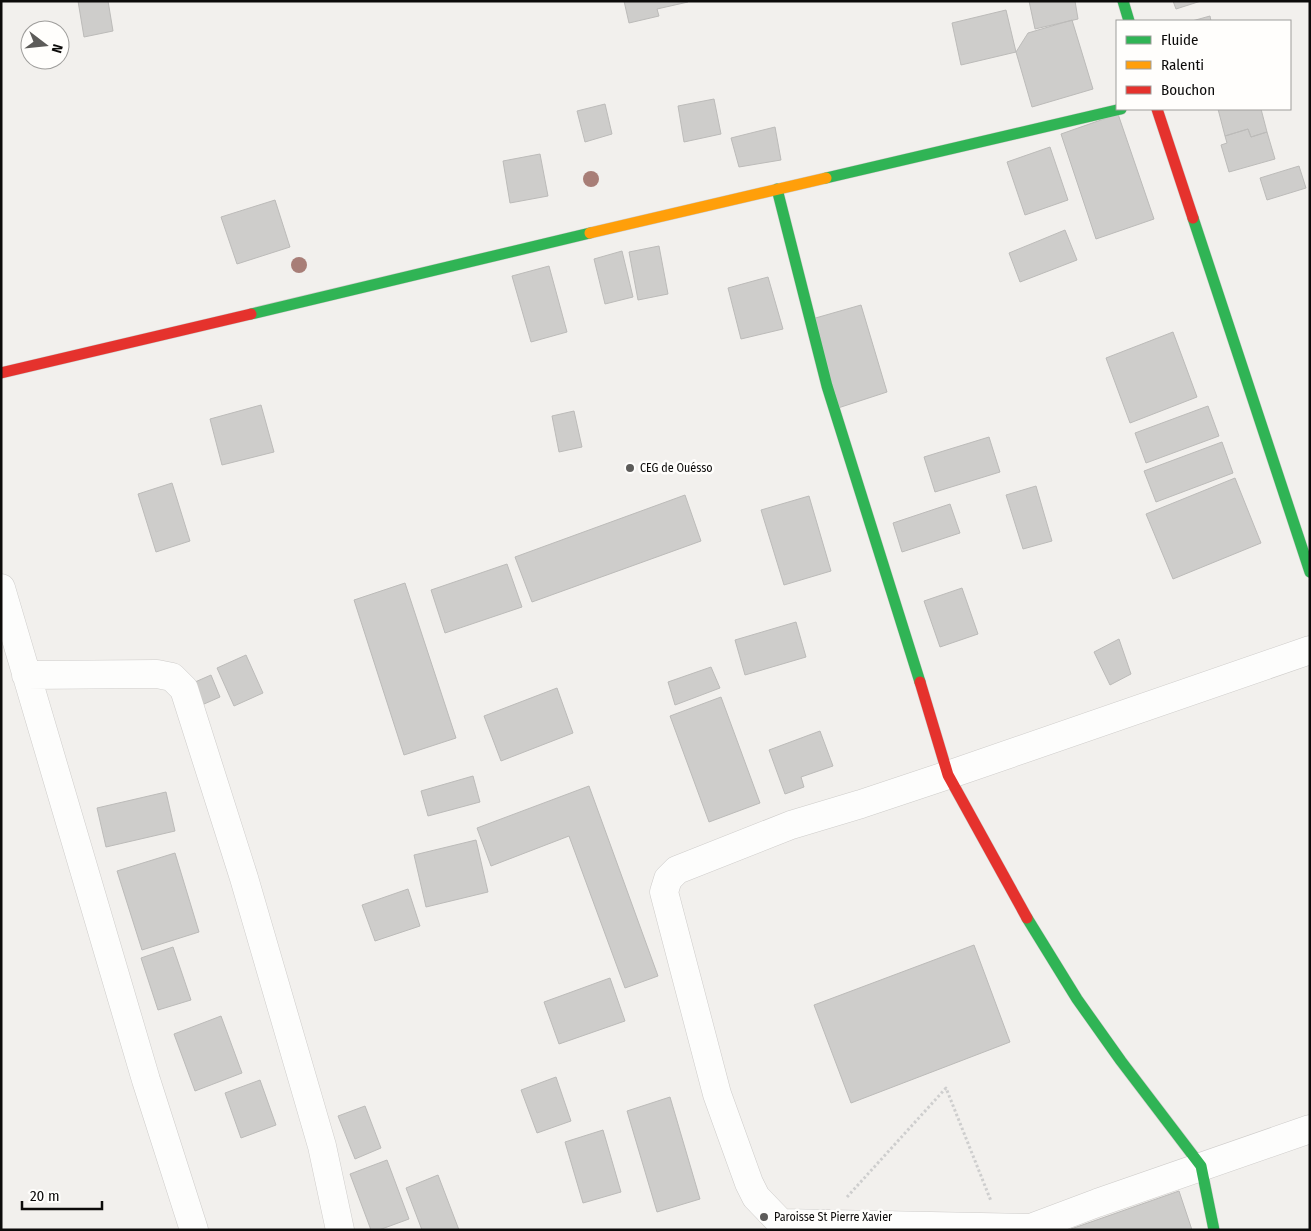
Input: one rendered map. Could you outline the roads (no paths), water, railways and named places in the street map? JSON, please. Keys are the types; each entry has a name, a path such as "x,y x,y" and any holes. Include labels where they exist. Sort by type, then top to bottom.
{"main road":[{"path":"1123,1 1129,20"},
{"path":"1,374 1117,110"},
{"path":"1157,110 1310,572"},
{"path":"777,189 827,386 899,612 948,775 1024,914 1077,999 1121,1061 1201,1166 1214,1230"}],"street":[{"path":"1,588 143,1071 194,1230"},
{"path":"1310,650 948,775 791,825 677,870 668,879 664,892 717,1094 749,1183 756,1197 783,1226 823,1224 1018,1228 1310,1129"},
{"path":"26,674 157,674 172,677 184,689 246,888 322,1146 340,1230"}],"place":[{"name":"CEG de Ouésso","path":"630,468"},
{"name":"Paroisse St Pierre Xavier","path":"764,1217"}]}
